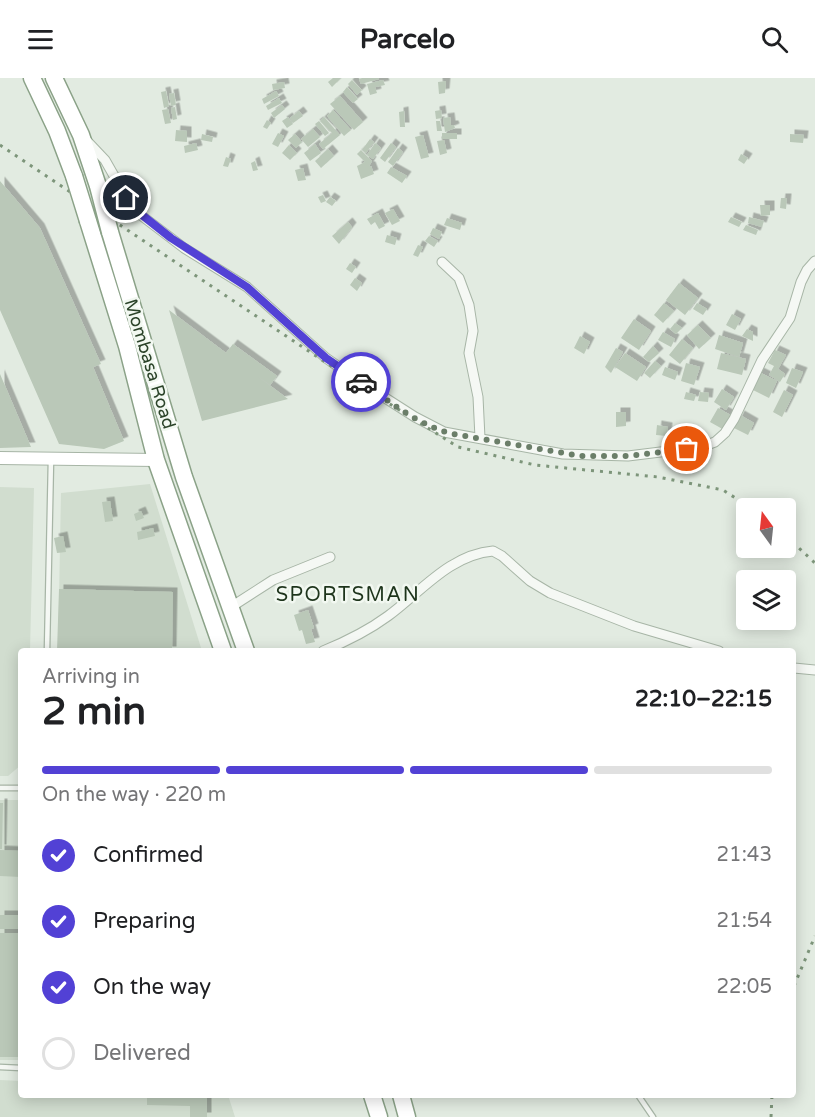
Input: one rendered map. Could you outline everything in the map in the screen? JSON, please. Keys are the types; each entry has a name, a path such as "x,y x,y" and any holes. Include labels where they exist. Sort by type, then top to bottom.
{"highway":[{"name":"Mombasa Road","path":"32,78 57,131 74,176 127,346 156,459 222,648"},
{"name":"Mombasa Road","path":"54,78 81,135 184,477 245,648"},
{"path":"373,1098 379,1117"},
{"path":"402,1098 407,1117"}],"street":[{"path":"81,135 105,160 130,204 137,211 184,248 247,287 326,358 388,401 444,432 526,447 581,456 628,456 701,447 715,442 725,433 734,419 766,353 790,318 801,282 815,261"},
{"path":"442,262 459,278 469,305 472,331 469,353 477,390 480,438"},
{"path":"0,458 156,459"},
{"path":"330,648 354,637 387,617 440,572 465,559 493,550 524,577 550,593 634,626 709,648"},
{"path":"231,607 273,580 330,557"},
{"path":"796,668 815,670"}],"lane":[{"path":"47,648 51,459"},
{"path":"0,788 18,788"},
{"path":"0,1067 18,1068"},
{"path":"640,1098 653,1117"}],"shaded area":[{"path":"150,484 201,648 58,648 61,493"},
{"path":"0,487 34,488 30,648 18,648 18,768 8,776 0,776"},
{"path":"0,800 18,800 18,1060 0,1060"},
{"path":"0,1080 18,1081 18,1098 229,1098 235,1117 0,1117"}],"building":[{"path":"333,78 341,78 332,87 328,82"},
{"path":"359,79 379,79 361,84"},
{"path":"352,80 362,90 357,95 348,84"},
{"path":"383,80 385,85 375,87 377,93 370,95 367,84"},
{"path":"446,81 445,93 439,94 438,82"},
{"path":"284,82 285,88 273,90 272,84"},
{"path":"347,87 358,99 353,103 343,92"},
{"path":"166,91 169,106 164,108 161,92"},
{"path":"276,91 279,96 264,104 262,99"},
{"path":"174,93 176,105 171,106 169,94"},
{"path":"340,96 363,122 354,130 330,104"},
{"path":"279,98 282,103 268,110 266,106"},
{"path":"282,105 285,109 274,118 271,113"},
{"path":"175,107 177,119 173,120 171,108"},
{"path":"168,109 171,123 165,124 162,110"},
{"path":"333,110 351,130 344,136 327,116"},
{"path":"441,110 442,118 436,119 435,111"},
{"path":"299,111 303,116 293,123 290,118"},
{"path":"404,111 405,127 400,127 399,112"},
{"path":"288,117 293,124 287,128 282,121"},
{"path":"324,117 340,135 323,149 319,144 332,133 320,121"},
{"path":"450,117 451,125 455,128 445,132 443,118"},
{"path":"267,120 271,123 267,129 263,127"},
{"path":"319,121 329,133 325,136 315,124"},
{"path":"436,121 440,121 442,131 437,131"},
{"path":"313,129 320,137 308,147 301,139"},
{"path":"176,130 187,131 187,142 175,141"},
{"path":"278,133 284,136 278,147 272,144"},
{"path":"442,133 457,133 457,139 442,139"},
{"path":"202,134 213,137 212,142 201,140"},
{"path":"295,134 302,142 296,148 288,140"},
{"path":"790,134 804,135 803,143 790,142"},
{"path":"423,135 429,157 421,159 415,137"},
{"path":"370,139 374,142 366,153 362,150"},
{"path":"444,140 447,153 440,155 437,141"},
{"path":"196,143 198,150 185,153 184,146"},
{"path":"375,143 381,148 373,159 367,155"},
{"path":"391,143 396,147 385,162 380,158"},
{"path":"315,144 321,153 310,161 304,153"},
{"path":"289,145 297,153 290,160 282,153"},
{"path":"398,148 403,152 393,166 388,162"},
{"path":"328,149 334,156 321,168 315,161"},
{"path":"361,150 372,161 369,166 374,174 361,179 357,166 365,162 357,154"},
{"path":"741,154 748,158 744,164 738,160"},
{"path":"226,157 231,159 228,167 223,166"},
{"path":"255,161 258,170 253,171 251,163"},
{"path":"391,167 407,176 402,183 387,173"},
{"path":"303,168 306,180 298,181 295,170"},
{"path":"0,181 40,228 101,364 93,367 124,441 104,449 59,444 0,310"},
{"path":"323,195 326,201 321,203 318,197"},
{"path":"330,197 336,201 332,206 326,202"},
{"path":"781,198 787,198 786,209 780,208"},
{"path":"760,205 770,205 770,215 761,216"},
{"path":"393,209 400,221 392,225 385,213"},
{"path":"378,213 385,226 379,229 375,222 371,225 367,219"},
{"path":"731,217 742,222 739,227 728,222"},
{"path":"749,217 764,221 762,227 748,223"},
{"path":"447,218 462,223 460,230 444,225"},
{"path":"348,222 352,227 339,244 332,236"},
{"path":"746,225 758,230 756,235 743,230"},
{"path":"433,228 442,232 439,239 430,234"},
{"path":"387,235 397,238 395,245 385,242"},
{"path":"429,236 438,241 434,247 425,241"},
{"path":"418,245 423,247 418,257 413,255"},
{"path":"350,263 356,267 352,273 346,269"},
{"path":"355,278 362,283 357,291 350,285"},
{"path":"679,283 698,298 685,315 666,300"},
{"path":"664,303 674,311 663,323 654,315"},
{"path":"697,303 707,309 703,315 693,309"},
{"path":"169,310 226,353 233,344 277,376 270,385 257,376 288,399 202,421"},
{"path":"732,314 741,319 735,330 726,325"},
{"path":"634,319 651,331 639,350 621,338"},
{"path":"675,323 682,328 676,334 670,329"},
{"path":"698,325 711,338 699,349 687,335"},
{"path":"747,329 753,332 753,341 742,336"},
{"path":"663,332 675,339 671,347 658,340"},
{"path":"719,335 743,343 739,357 715,349"},
{"path":"580,336 590,342 584,354 574,348"},
{"path":"682,339 693,348 680,364 669,355"},
{"path":"653,346 659,353 649,362 643,357"},
{"path":"616,348 623,352 611,373 605,367"},
{"path":"775,350 786,355 778,369 785,374 780,382 769,375 774,366 768,363"},
{"path":"625,353 646,367 637,381 615,367"},
{"path":"721,353 746,359 742,375 717,369"},
{"path":"655,361 661,366 650,378 644,373"},
{"path":"686,363 700,367 694,385 681,381"},
{"path":"665,367 678,372 675,380 662,375"},
{"path":"792,368 803,372 796,388 786,383"},
{"path":"759,372 777,381 769,398 751,389"},
{"path":"0,374 31,447 0,448"},
{"path":"722,389 734,397 726,410 714,402"},
{"path":"784,390 793,395 782,417 773,412"},
{"path":"686,392 696,395 694,401 684,399"},
{"path":"700,392 709,393 708,402 698,401"},
{"path":"718,408 734,417 726,431 710,422"},
{"path":"616,412 626,412 626,426 616,427"},
{"path":"740,415 754,423 748,435 734,428"},
{"path":"657,425 668,427 667,436 656,435"},
{"path":"110,501 113,521 105,522 102,502"},
{"path":"141,511 144,518 136,521 134,514"},
{"path":"153,528 155,536 138,540 137,532"},
{"path":"63,536 66,552 57,553 54,538"},
{"path":"59,589 173,592 172,648 57,648"},
{"path":"308,610 314,628 311,629 315,642 306,644 294,615"},
{"path":"0,803 3,803 2,849 0,849"},
{"path":"0,850 18,851 18,877 0,876"},
{"path":"0,915 18,915 18,929 0,929"},
{"path":"0,933 18,933 18,1057 0,1057"},
{"path":"147,1098 207,1098 207,1117 190,1117 190,1106 147,1105"}],"railway":[{"path":"0,145 355,382 458,447 535,465 658,477 723,490 736,498"},
{"path":"796,545 815,563"},
{"path":"796,981 815,936"},
{"path":"771,1117 772,1098"}],"way so far":[{"path":"361,382 415,417 437,429 453,434 581,456 628,456 687,449"}],"district":[{"name":"SPORTSMAN","path":"348,595"}],"route":[{"path":"126,198 142,216 184,248 237,279 326,358 361,382"}]}
